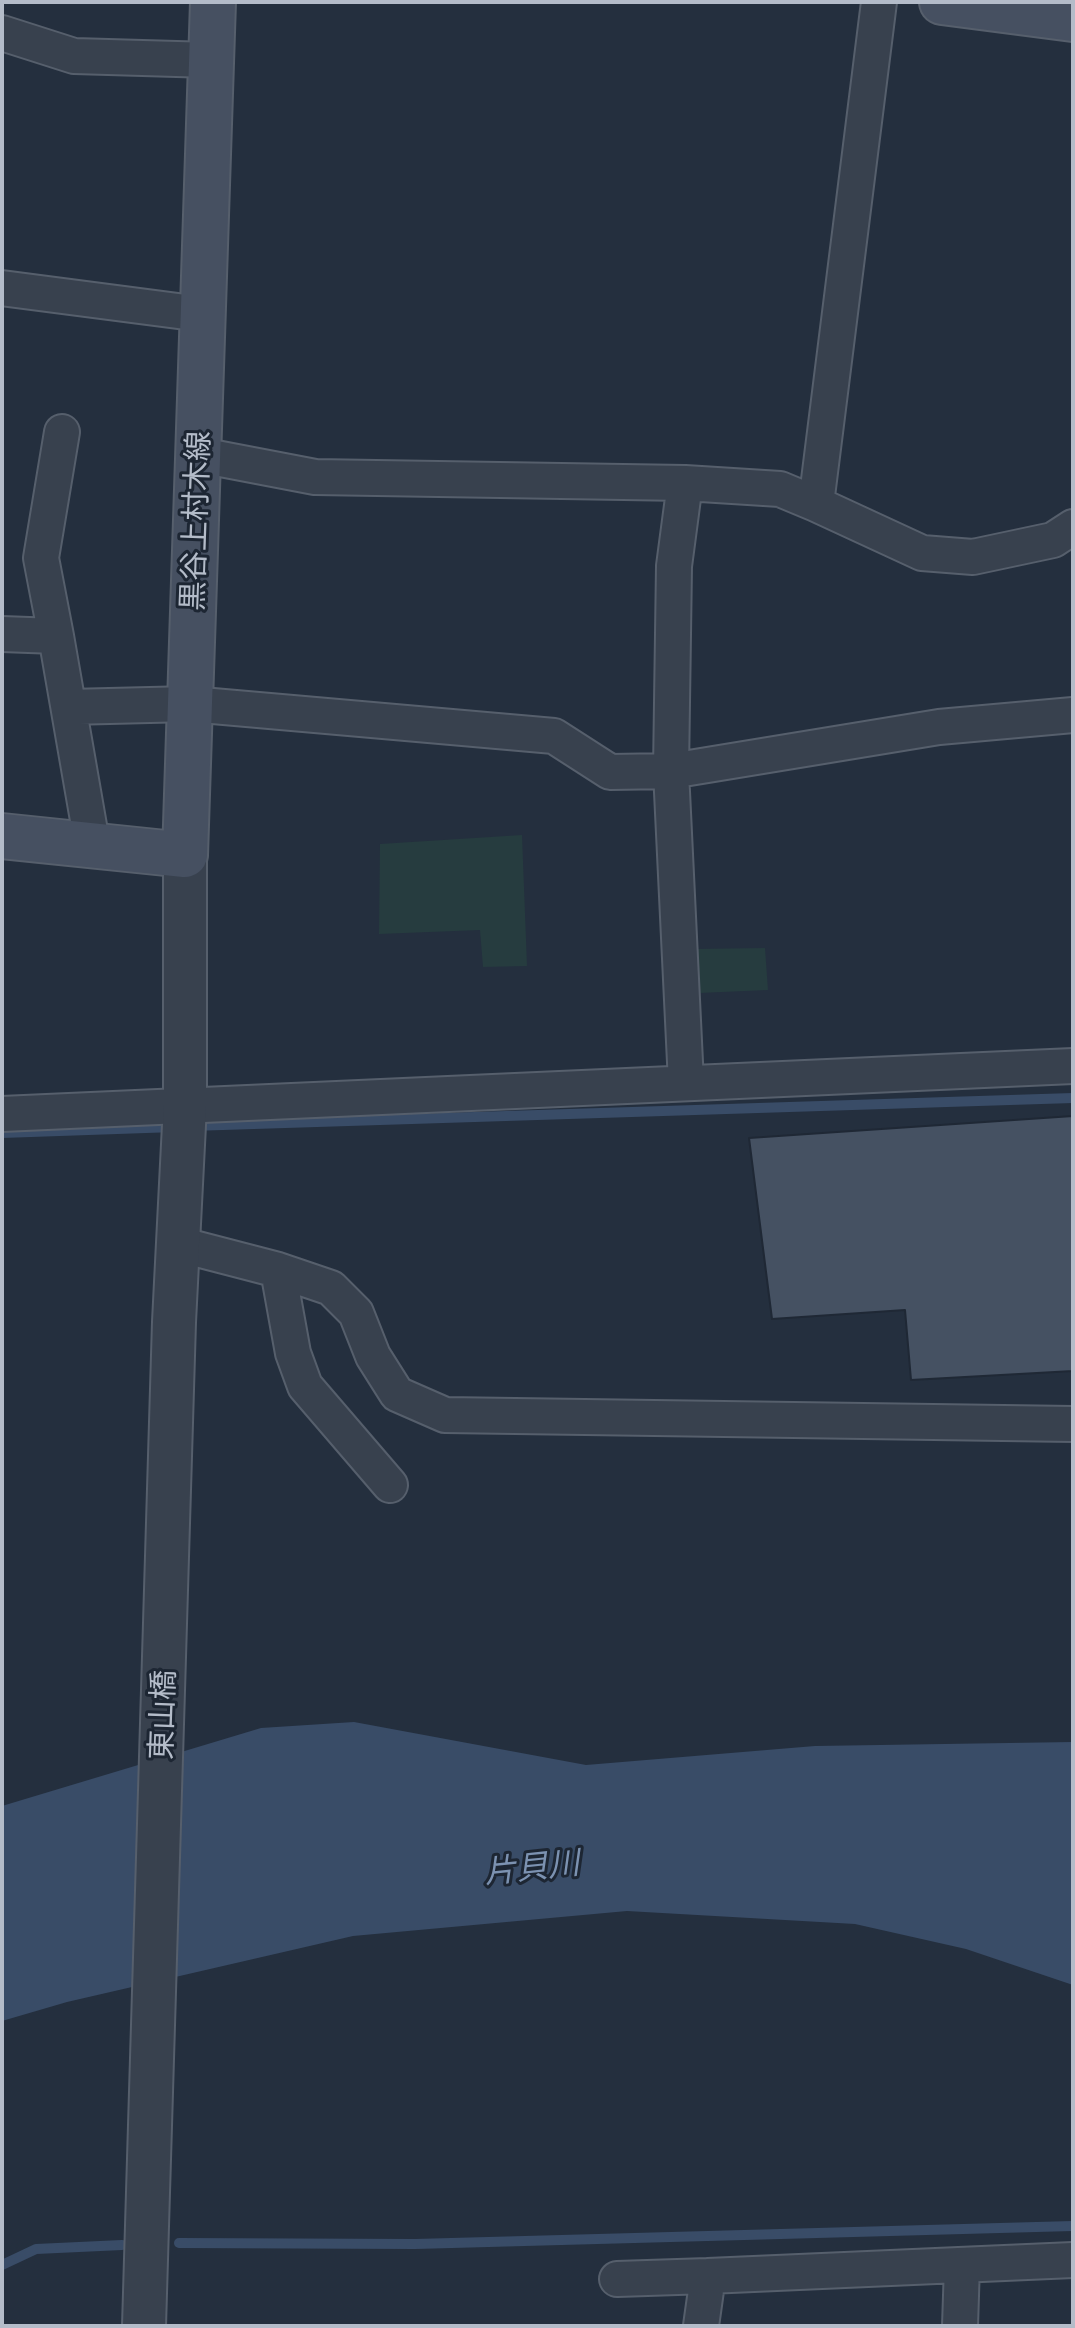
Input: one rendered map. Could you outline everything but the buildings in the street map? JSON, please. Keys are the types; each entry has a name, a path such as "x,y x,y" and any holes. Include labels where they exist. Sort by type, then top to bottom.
{"main road":[{"name":"黒谷上村木線","path":"185,855 213,2"},
{"path":"942,2 1073,19"},
{"path":"2,836 185,855"}],"street":[{"path":"816,504 879,2"},
{"path":"2,33 74,56 211,60"},
{"path":"2,288 201,314"},
{"path":"62,432 41,558 92,843"},
{"path":"200,455 315,477 685,483 780,489 922,553 973,557 1053,540 1073,527"},
{"path":"685,483 674,566 671,771 686,1083"},
{"path":"2,634 56,636"},
{"path":"69,707 190,704 554,736 610,772 671,771 939,727 1073,715"},
{"name":"東山橋","path":"144,2326 153,2108 174,1322 185,1105 185,855"},
{"path":"2,1114 1073,1066"},
{"path":"178,1244 278,1270 331,1288 356,1313 373,1356 397,1394 445,1415 1073,1424"},
{"path":"278,1270 293,1353 305,1386 390,1485"},
{"path":"617,2279 1073,2260"},
{"path":"960,2326 962,2265"},
{"path":"701,2326 708,2276"}],"green space":[{"path":"522,835 527,966 483,967 480,930 379,934 380,844"},
{"path":"765,948 768,990 699,993 693,949"}],"water":[{"name":"片貝川","path":"354,1722 586,1765 815,1746 1073,1742 1073,1985 966,1949 855,1924 627,1911 353,1936 67,2002 2,2021 2,1806 261,1728"}],"waterway":[{"path":"191,1126 1073,1098"},
{"path":"2,1133 175,1127"},
{"path":"179,2243 415,2244 1073,2226"},
{"path":"2,2265 36,2249 122,2245"}]}
